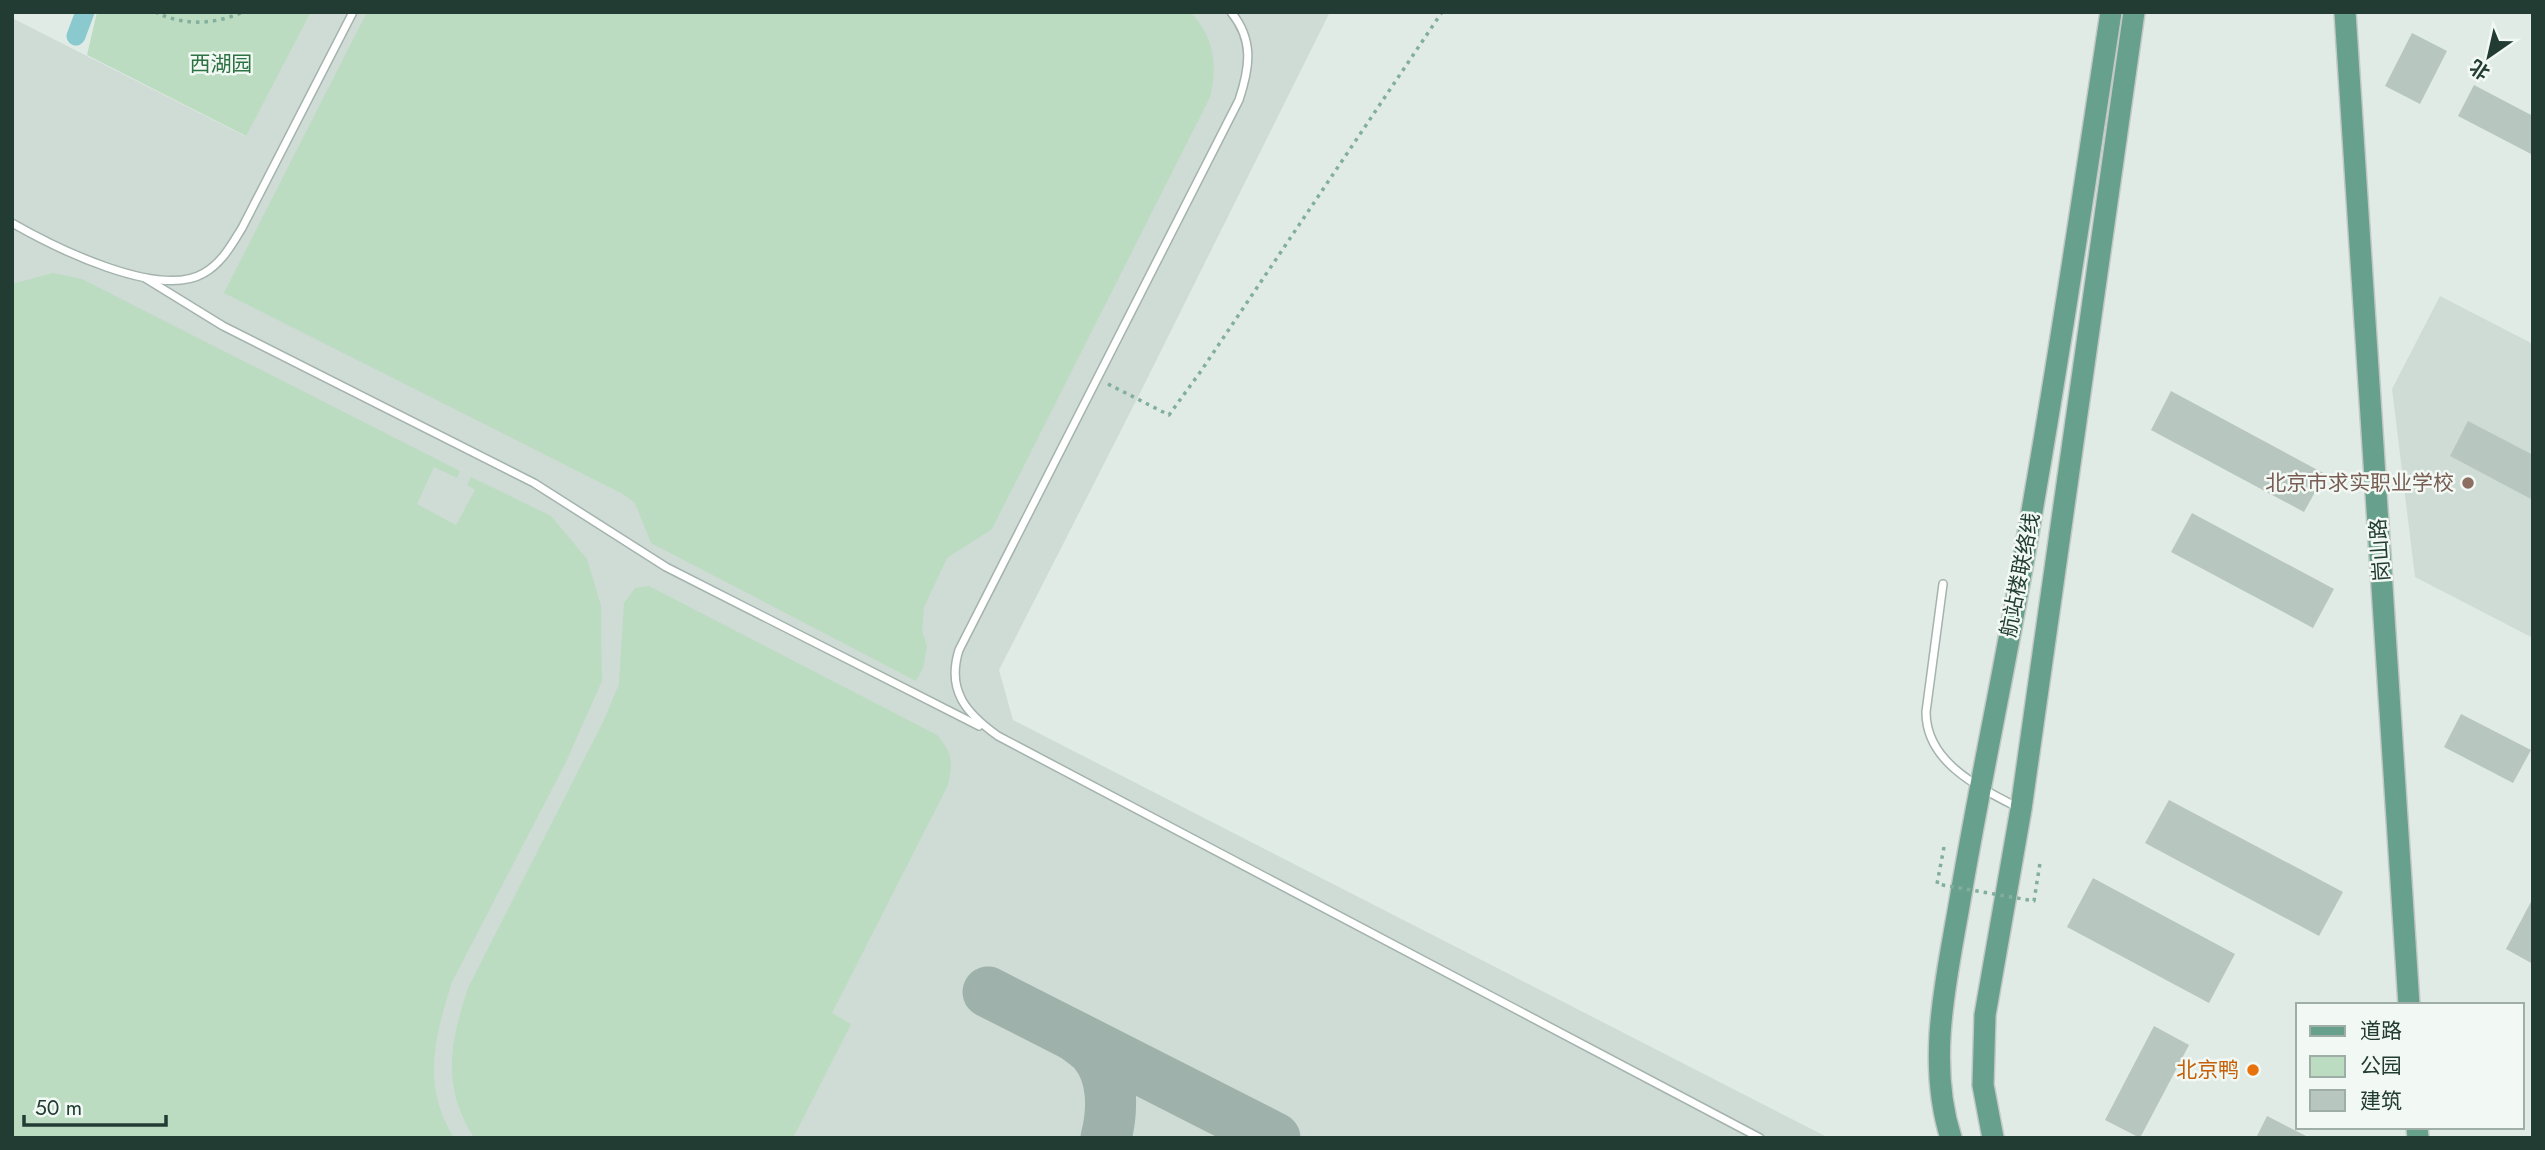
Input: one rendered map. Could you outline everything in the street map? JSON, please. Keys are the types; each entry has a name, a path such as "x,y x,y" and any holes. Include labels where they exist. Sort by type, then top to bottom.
{"main road":[{"name":"航站楼联络线","path":"1951,1138 1941,1087 1942,1010 1979,787 2016,604 2051,408 2111,12"},
{"name":"航站楼联络线","path":"1993,1138 1983,1085 1985,1015 2021,809 2134,12"},
{"name":"岗山路","path":"2345,12 2409,1003"}],"lane":[{"path":"145,278 173,281 191,278 203,274 223,256 242,228 353,12"},
{"path":"999,736 979,723 962,703 956,681 956,659 1239,100 1249,57 1245,35 1231,12"},
{"path":"12,223 74,253 145,278 223,326 525,478 666,567 999,736 1760,1138"},
{"path":"1943,584 1926,724 1931,740 1944,759 1979,787 2021,809"}],"path":[{"path":"155,12 181,22 199,23 243,12"},
{"path":"1097,379 1169,415 1442,12"},
{"path":"1944,847 1937,884 2034,901 2040,863"}],"shaded area":[{"path":"311,12 1330,12 999,670 1013,720 1829,1138 12,1138 12,18 245,136"},
{"name":"北京市求实职业学校","path":"2440,296 2533,344 2533,638 2415,577 2392,389"}],"green space":[{"name":"西湖园","path":"97,12 311,12 246,136 87,55"},
{"path":"367,12 1190,12 1198,21 1209,41 1214,63 1210,97 992,529 947,558 924,607 922,631 927,646 923,668 916,681 651,543 635,503 623,494 224,293"},
{"path":"53,273 82,279 460,471 457,478 434,467 417,504 456,525 475,490 467,485 471,477 551,516 587,559 601,606 602,681 566,762 452,982 436,1041 434,1080 437,1099 454,1138 12,1138 12,284"},
{"path":"649,586 937,735 950,758 948,785 832,1013 851,1024 793,1138 474,1138 457,1100 452,1064 453,1046 468,988 604,720 619,684 624,603 635,588"}],"building":[{"path":"2412,33 2447,51 2420,104 2385,86"},
{"path":"2474,85 2533,116 2533,155 2458,116"},
{"path":"2171,391 2325,474 2304,512 2151,430"},
{"path":"2468,421 2533,455 2533,500 2450,456"},
{"path":"2192,513 2334,589 2313,628 2171,552"},
{"path":"2461,714 2531,750 2513,783 2444,747"},
{"path":"2169,800 2343,892 2319,936 2145,843"},
{"path":"2093,878 2235,954 2209,1003 2067,927"},
{"path":"2533,898 2533,964 2506,949"},
{"path":"2154,1026 2189,1045 2140,1138 2105,1120"},
{"path":"2267,1116 2310,1138 2256,1138"}],"waterway":[{"path":"76,36 85,12"}],"taxiway":[{"path":"988,992 1275,1138"},
{"path":"1076,1037 1094,1052 1105,1071 1111,1105 1106,1138"}],"place":[{"name":"北京市求实职业学校","path":"2468,483"},
{"name":"北京鸭","path":"2253,1070"}]}
